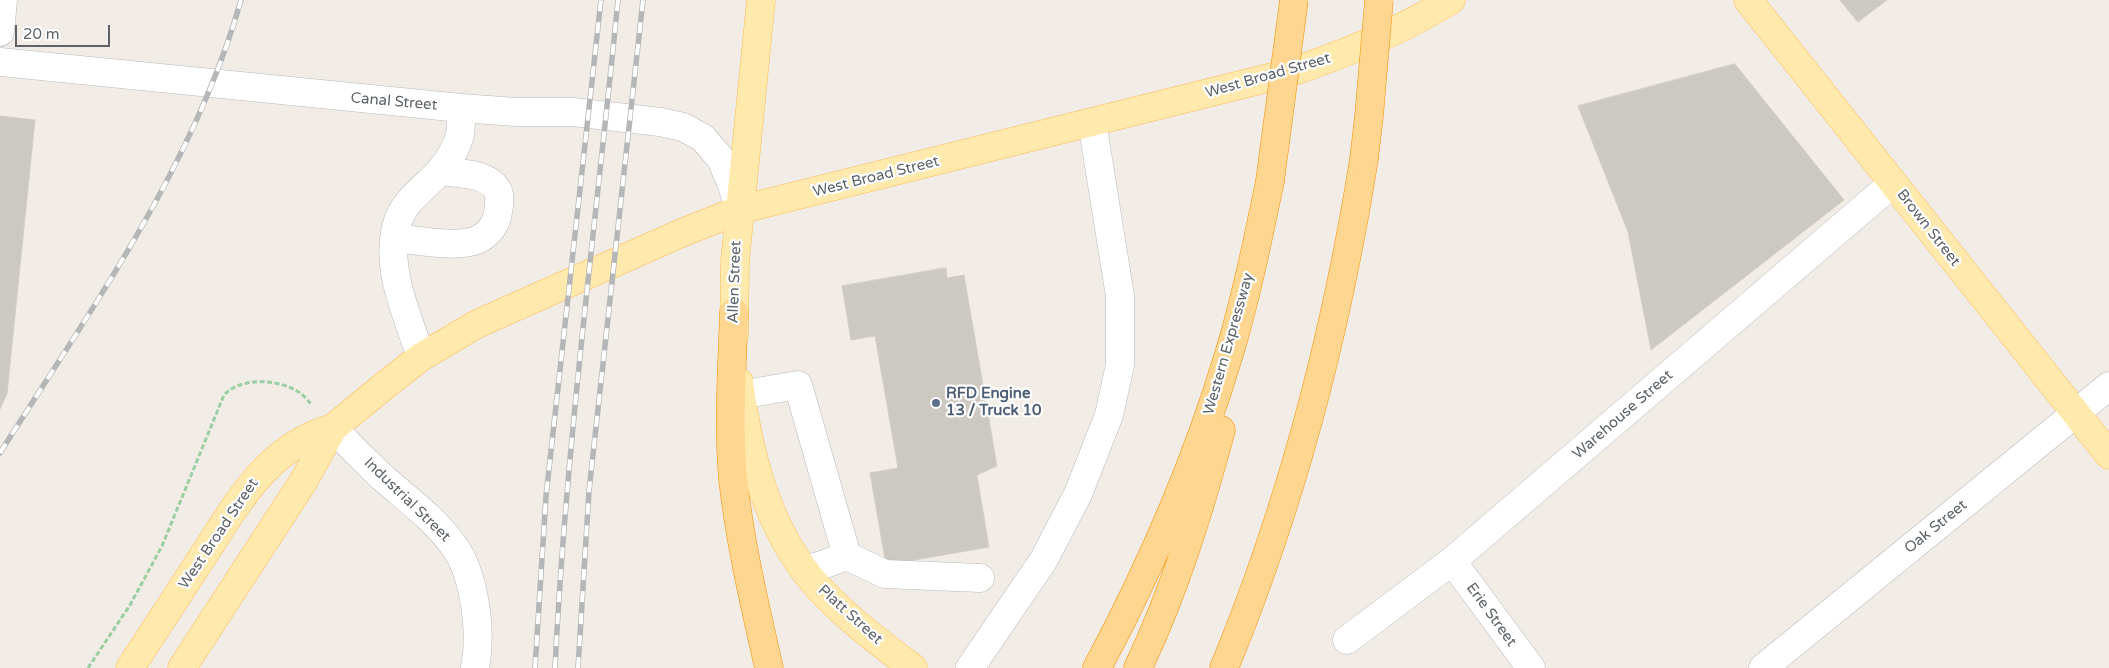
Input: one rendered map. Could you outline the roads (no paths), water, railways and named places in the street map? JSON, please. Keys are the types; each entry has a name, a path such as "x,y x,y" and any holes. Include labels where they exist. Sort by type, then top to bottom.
{"highway":[{"name":"Western Expressway","path":"1097,668 1138,590 1170,518 1212,408 1244,296 1270,181 1294,0"},
{"path":"1224,668 1278,524 1312,414 1338,302 1364,159 1379,0"},
{"path":"1138,668 1173,586 1201,504 1214,458 1244,330 1270,181"},
{"path":"734,312 731,424 733,480 744,553 769,668"}],"main road":[{"name":"Allen Street","path":"760,0 734,262 736,354 740,395 747,434 760,486 775,523 799,563"},
{"name":"West Broad Street","path":"130,668 248,488 276,459 304,438 333,428 421,357 476,324 679,234 739,210 1288,73 1331,59 1390,34 1451,0"},
{"name":"Brown Street","path":"1748,0 2109,455"},
{"name":"West Broad Street","path":"182,668 303,482 333,428"},
{"name":"Platt Street","path":"799,563 830,600 875,639 913,668"}],"street":[{"path":"0,32 3,0"},
{"name":"Canal Street","path":"0,62 461,108 516,112 567,112 660,122 683,127 703,138 721,159 732,185 739,210"},
{"path":"421,357 398,287 394,253 397,224 406,205 440,171 452,155 460,136 461,108"},
{"path":"970,668 1043,561 1078,494 1109,415 1120,365 1120,296 1092,122"},
{"path":"395,238 457,243 478,240 489,232 498,217 500,200 498,190 487,180 440,171"},
{"name":"Warehouse Street","path":"1347,640 1452,561 1893,183"},
{"path":"740,395 798,385 847,556"},
{"name":"Oak Street","path":"1763,668 2109,386"},
{"name":"Industrial Street","path":"333,428 382,477 430,519 455,546 470,579 477,616 475,668"},
{"path":"799,563 847,556 885,574 980,578"},
{"name":"Erie Street","path":"1452,561 1531,668"}],"railway":[{"path":"0,453 104,290 168,178 196,121 221,61 241,0"},
{"path":"535,668 546,496 601,0"},
{"path":"555,668 566,500 618,0"},
{"path":"578,668 589,491 643,0"}],"place":[{"name":"RFD Engine 13 / Truck 10","path":"936,403"}]}
